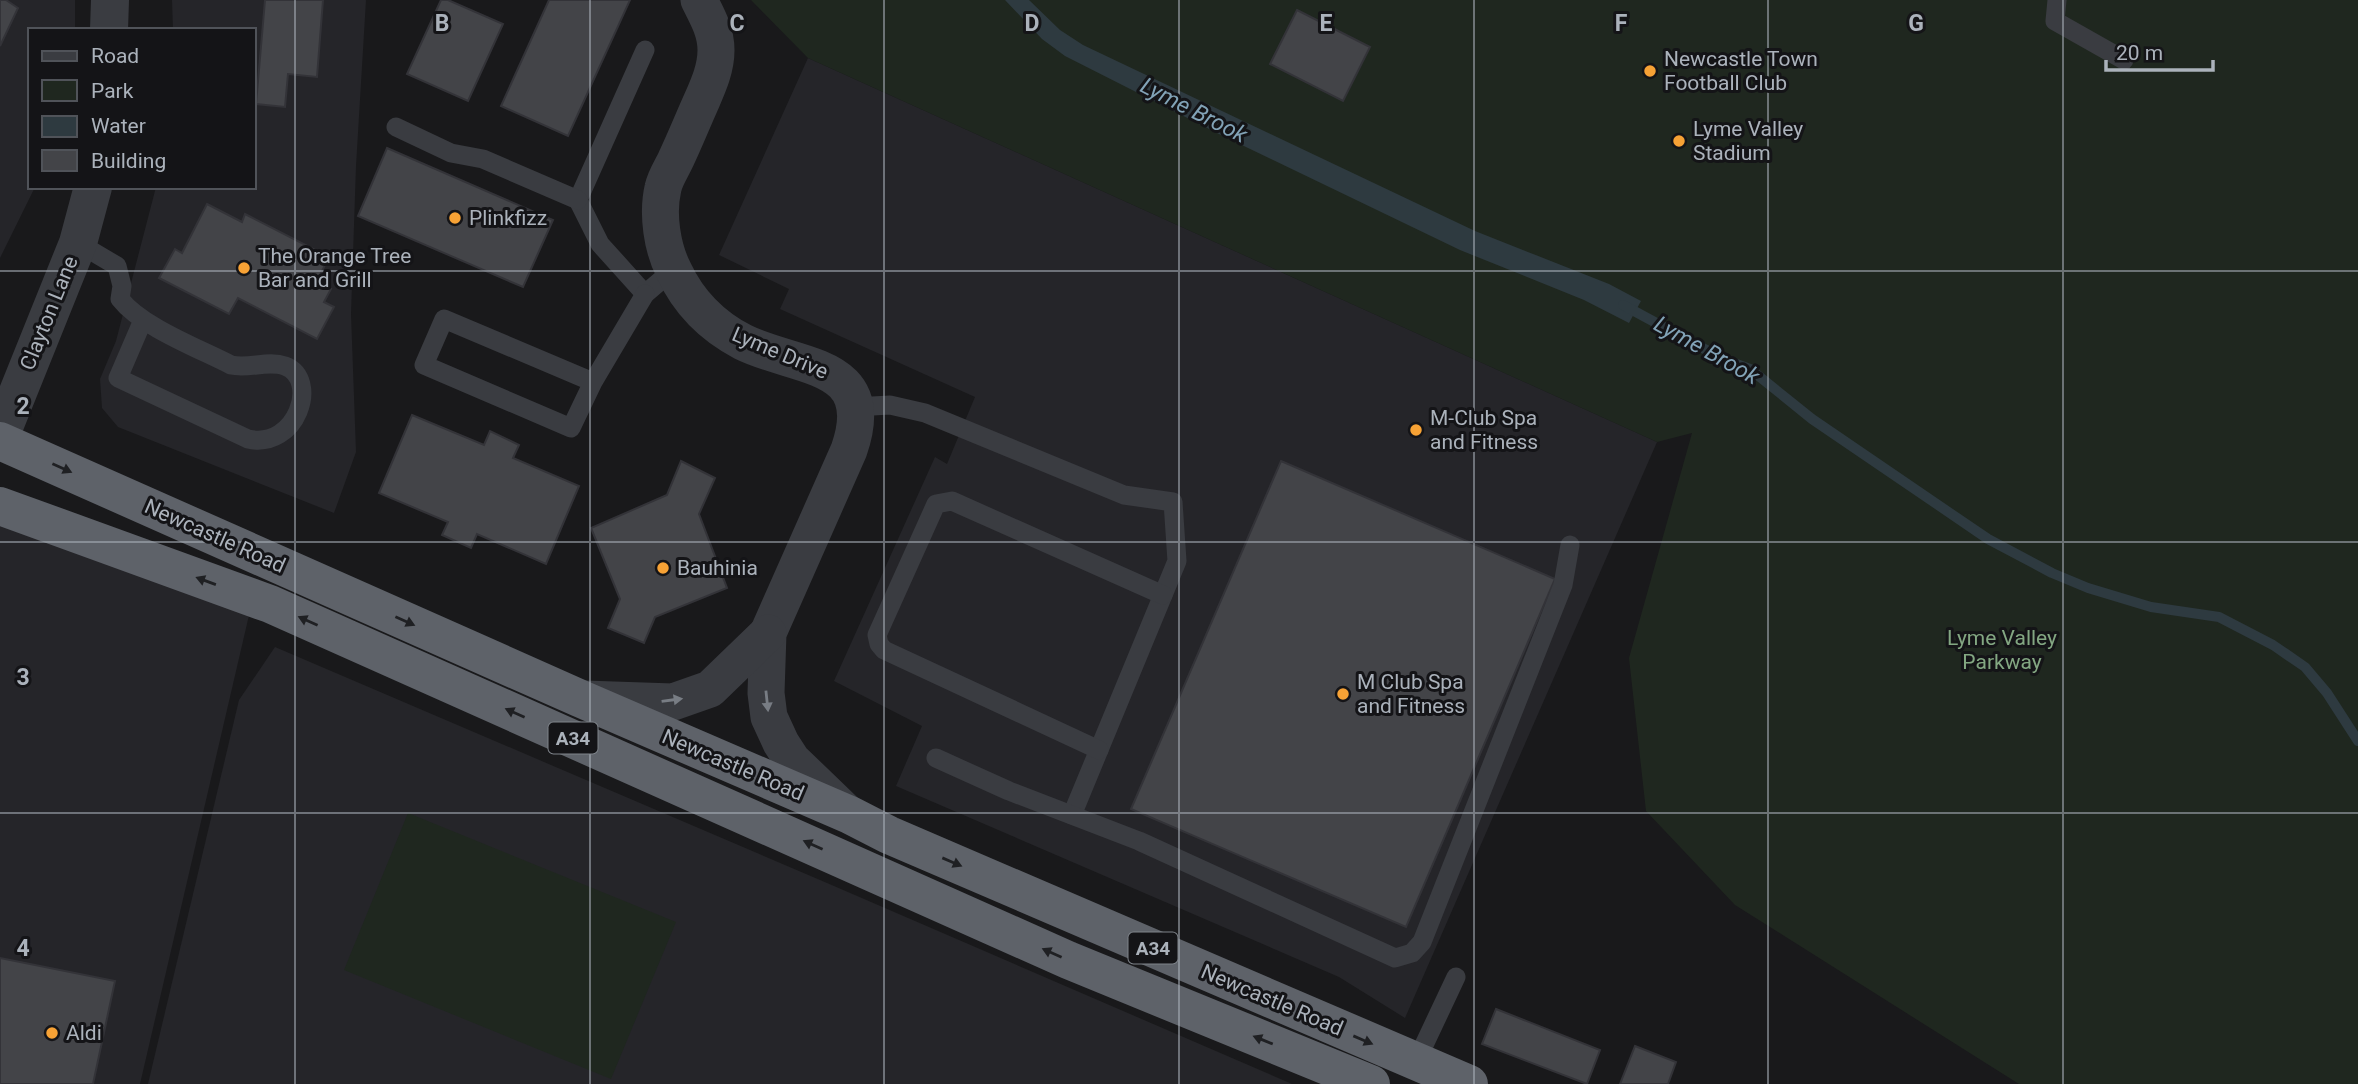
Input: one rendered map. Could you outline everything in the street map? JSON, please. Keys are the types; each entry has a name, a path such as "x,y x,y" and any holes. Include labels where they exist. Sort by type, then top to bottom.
{"highway":[{"name":"Newcastle Road","path":"0,439 902,840 1469,1084"},
{"name":"Newcastle Road","path":"0,506 270,604 1068,960 1371,1084"}],"street":[{"path":"109,28 110,0"},
{"name":"Lyme Drive","path":"699,0 712,26 716,48 714,71 663,187 661,214 664,241 673,270 690,299 711,322 745,343 833,374 848,389 855,407"},
{"name":"Clayton Lane","path":"0,439 78,243 92,189"},
{"path":"850,815 792,760 769,717 766,693 768,633 849,450 857,428 855,407"},
{"path":"579,698 673,702 685,698 710,689 768,633"}],"lane":[{"path":"2057,0 2055,21 2124,60"},
{"path":"579,200 645,50"},
{"path":"396,127 451,153 483,159 579,200 600,244 645,294"},
{"path":"78,243 117,266 122,286 120,299 143,320 230,365 242,368 273,363 287,367 301,381 299,406 293,424 268,440 260,442 248,439 118,378 143,320"},
{"path":"593,382 444,319 424,365 571,428 593,382 645,294 673,270"},
{"path":"855,407 890,405 925,412 1124,495 1173,502 1177,561 1072,815"},
{"path":"1099,750 884,650 877,635 936,504 952,500 1163,595"},
{"path":"936,758 1009,791 1139,841 1395,958 1412,953 1422,942 1563,585 1570,545"},
{"path":"1416,1062 1456,977"}],"shaded area":[{"path":"0,0 75,0 75,28 28,28 28,189 34,189 0,258"},
{"path":"172,0 366,0 351,314 356,452 334,513 118,427 102,408 100,379 116,341 155,189 256,189 256,28 173,28"},
{"name":"M-Club Spa and Fitness","path":"808,58 1657,442 1405,1018 1339,977 896,786 922,726 834,681 935,457 947,464 975,397 780,309 789,289 719,255"},
{"path":"0,506 253,598 140,1084 0,1084"},
{"path":"275,647 1292,1084 148,1084 239,700"}],"green space":[{"name":"Lyme Valley Parkway","path":"751,0 2358,0 2358,1084 2019,1084 1735,905 1646,811 1629,658 1692,433 1657,442 808,58"},
{"path":"408,813 676,922 611,1079 344,970"}],"water":[{"path":"1005,0 1029,0 1060,30 1083,45 1475,231 1609,284 1641,301 1629,323 1584,300 1460,250 1221,135 1065,56 1042,39"}],"building":[{"path":"0,0 6,0 18,8 0,46"},
{"path":"265,0 323,0 317,77 288,74 285,107 256,104"},
{"path":"441,0 448,0 503,24 468,101 407,74"},
{"path":"549,0 630,0 568,136 501,106"},
{"path":"1297,10 1370,47 1343,101 1270,64"},
{"name":"Plinkfizz","path":"387,148 553,220 523,287 358,216"},
{"name":"The Orange Tree Bar and Grill","path":"207,204 242,222 245,214 329,257 317,281 331,289 324,302 334,307 317,339 238,298 229,314 159,278 175,249 182,253"},
{"path":"412,415 484,445 490,431 519,445 513,458 579,486 546,564 477,534 471,548 442,535 448,522 379,493"},
{"name":"Bauhinia","path":"681,461 715,478 699,514 727,588 655,617 644,643 608,628 620,599 591,528 667,495"},
{"name":"M Club Spa and Fitness","path":"1281,461 1555,579 1406,927 1131,809"},
{"name":"Aldi","path":"0,958 115,981 93,1084 0,1084"},
{"path":"1496,1009 1600,1050 1587,1084 1482,1044"},
{"path":"1635,1046 1676,1062 1668,1084 1620,1084"}],"waterway":[{"name":"Lyme Brook","path":"1623,305 1723,359 1750,369 1812,419 1988,539 2052,573 2088,588 2151,607 2219,617 2273,645 2305,667 2327,693 2358,741"}],"place":[{"name":"Newcastle Town Football Club","path":"1650,71"},
{"name":"Lyme Valley Stadium","path":"1679,141"},
{"name":"Plinkfizz","path":"455,218"},
{"name":"The Orange Tree Bar and Grill","path":"244,268"},
{"name":"M-Club Spa and Fitness","path":"1416,430"},
{"name":"Bauhinia","path":"663,568"},
{"name":"M Club Spa and Fitness","path":"1343,694"},
{"name":"Aldi","path":"52,1033"}]}
